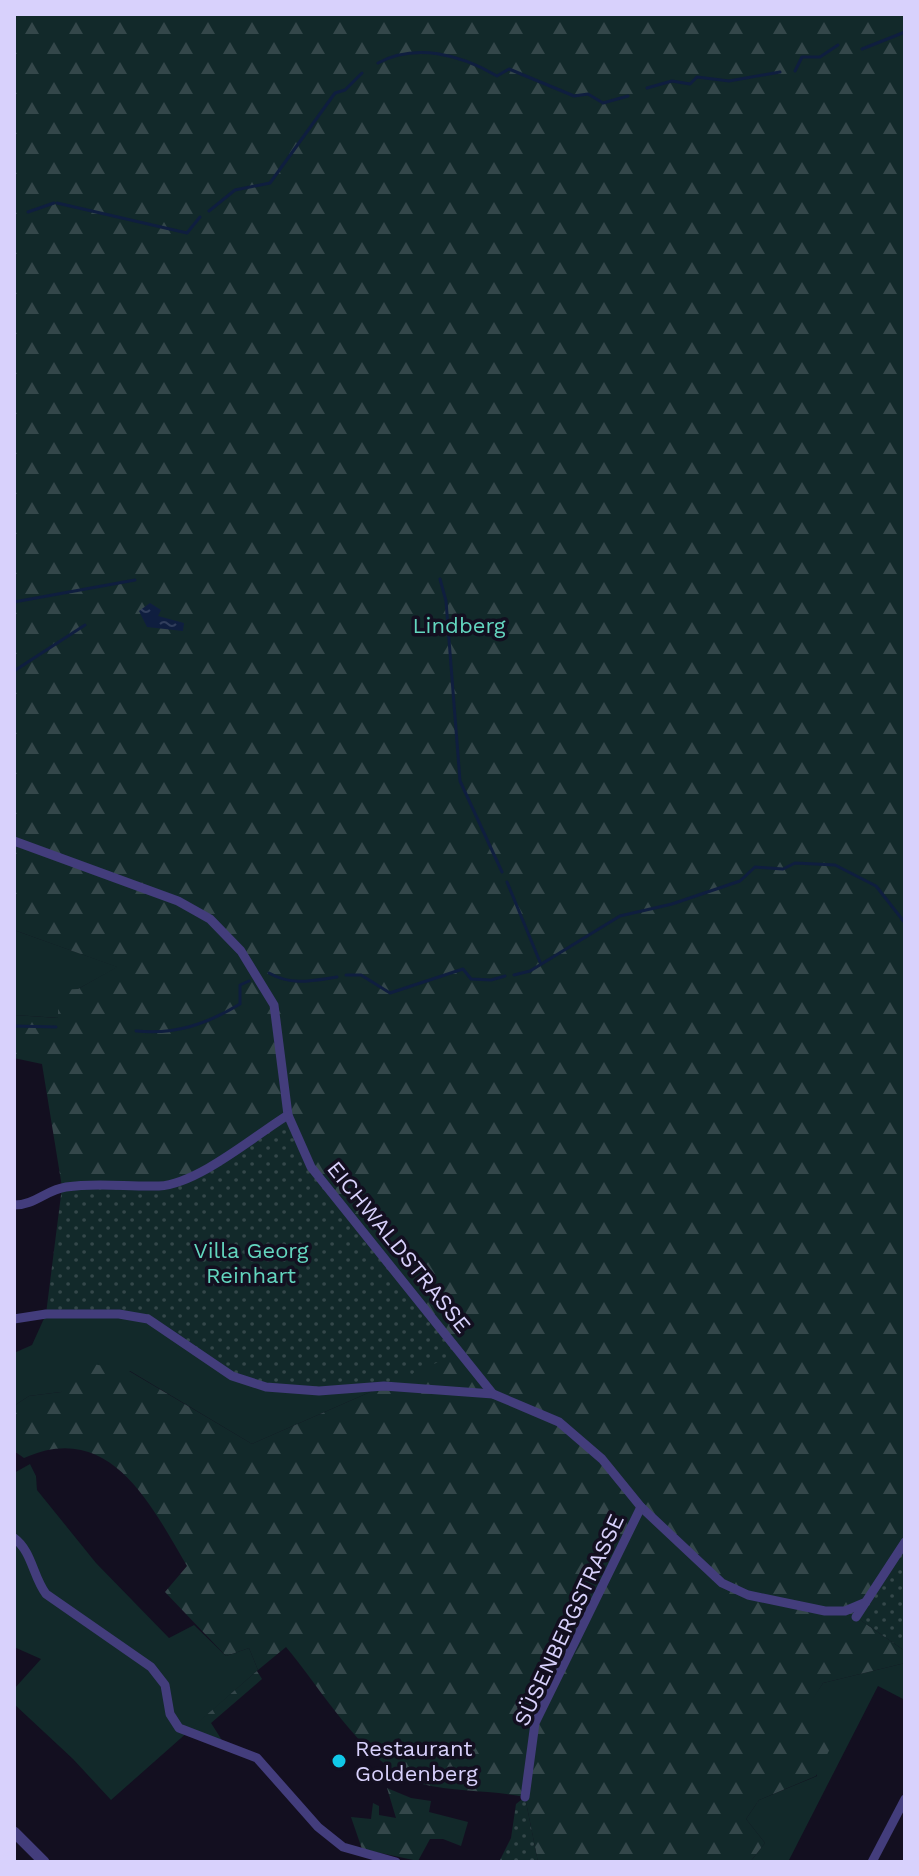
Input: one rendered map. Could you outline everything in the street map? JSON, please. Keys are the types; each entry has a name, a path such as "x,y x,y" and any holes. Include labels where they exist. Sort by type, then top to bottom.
{"street":[{"name":"EICHWALDSTRASSE","path":"14,841 178,901 210,919 235,944 268,990 274,1005 288,1115 317,1176 493,1394"},
{"path":"14,1205 28,1204 62,1187 115,1183 160,1186 183,1181 288,1115"},
{"path":"14,1319 46,1314 119,1314 148,1319 232,1376 266,1387 319,1391 384,1386 493,1394 559,1422 602,1459 641,1507 722,1583 748,1595 825,1611 845,1611 864,1603"},
{"name":"SÜSENBERGSTRASSE","path":"525,1797 535,1723 641,1507"},
{"path":"14,1538 26,1551 46,1594 160,1676 170,1714 179,1728 257,1758 335,1842 357,1853 396,1862"},
{"path":"856,1617 905,1542"},
{"path":"872,1862 905,1799"},
{"path":"14,1832 44,1862"}],"green space":[{"name":"Lindberg","path":"14,14 905,14 905,1542 856,1617 905,1651 905,1663 823,1683 810,1704 834,1741 816,1776 759,1800 746,1819 765,1843 750,1862 538,1862 525,1797 435,1787 402,1776 364,1745 286,1647 258,1670 249,1648 226,1656 165,1592 187,1566 158,1518 124,1474 104,1459 81,1450 54,1449 24,1458 14,1451 14,1406 29,1396 61,1392 88,1363 129,1371 252,1444 384,1386 183,1181 62,1187 42,1064 14,1058 14,1015 58,1018 58,990 78,989 117,967 14,930"},
{"path":"14,930 118,967 78,989 59,1018 14,1015"},
{"name":"Villa Georg Reinhart","path":"288,1115 311,1167 461,1352 384,1386 266,1387 232,1376 148,1319 46,1314 62,1187 183,1181"},
{"path":"46,1314 119,1314 384,1386 252,1444 130,1371 61,1392 29,1396 14,1406 14,1353 32,1345"},
{"path":"30,1464 36,1476 37,1490 96,1563 169,1638 194,1625 226,1656 249,1648 258,1670 111,1800 73,1759 14,1704 14,1689 41,1659 14,1647 14,1473"},
{"path":"905,1542 905,1651 856,1617"},
{"path":"905,1663 905,1700 878,1686 788,1862 750,1862 765,1843 746,1819 759,1800 817,1776 809,1704 823,1683"},
{"path":"257,1671 262,1679 211,1723 225,1745 187,1732"},
{"path":"387,1788 411,1798 431,1801 429,1812 468,1822 461,1846 443,1839 430,1839 418,1861 362,1849 351,1817 371,1819 373,1803 379,1806 379,1815 396,1818"},
{"path":"525,1797 538,1862 499,1862 511,1838 516,1804"}],"water":[{"path":"150,603 161,610 158,616 184,623 183,631 147,627 139,611"}],"waterway":[{"path":"862,49 905,32"},
{"path":"795,71 802,57 820,57 838,45"},
{"path":"378,63 407,54 438,54 468,62 497,76 509,69 574,96 588,94 603,103 628,96"},
{"path":"647,88 672,81 690,84 697,77 729,81 780,72"},
{"path":"209,211 235,190 270,183 335,93 345,90 362,73"},
{"path":"28,212 54,203"},
{"path":"57,203 187,233 200,217"},
{"path":"440,579 446,601 460,781 502,872"},
{"path":"14,602 135,580"},
{"path":"14,671 85,625"},
{"path":"514,975 530,971 620,916 672,904 740,881 755,867 783,869 795,863 835,865 876,886 905,923"},
{"path":"507,882 540,962"},
{"path":"346,975 361,975 390,993 463,969 471,979 491,980 505,976"},
{"path":"269,973 294,981 337,977"},
{"path":"136,1031 177,1029 215,1017 240,1004 240,985 249,981"},
{"path":"14,1026 56,1027"}],"place":[{"name":"Restaurant Goldenberg","path":"339,1761"}]}
